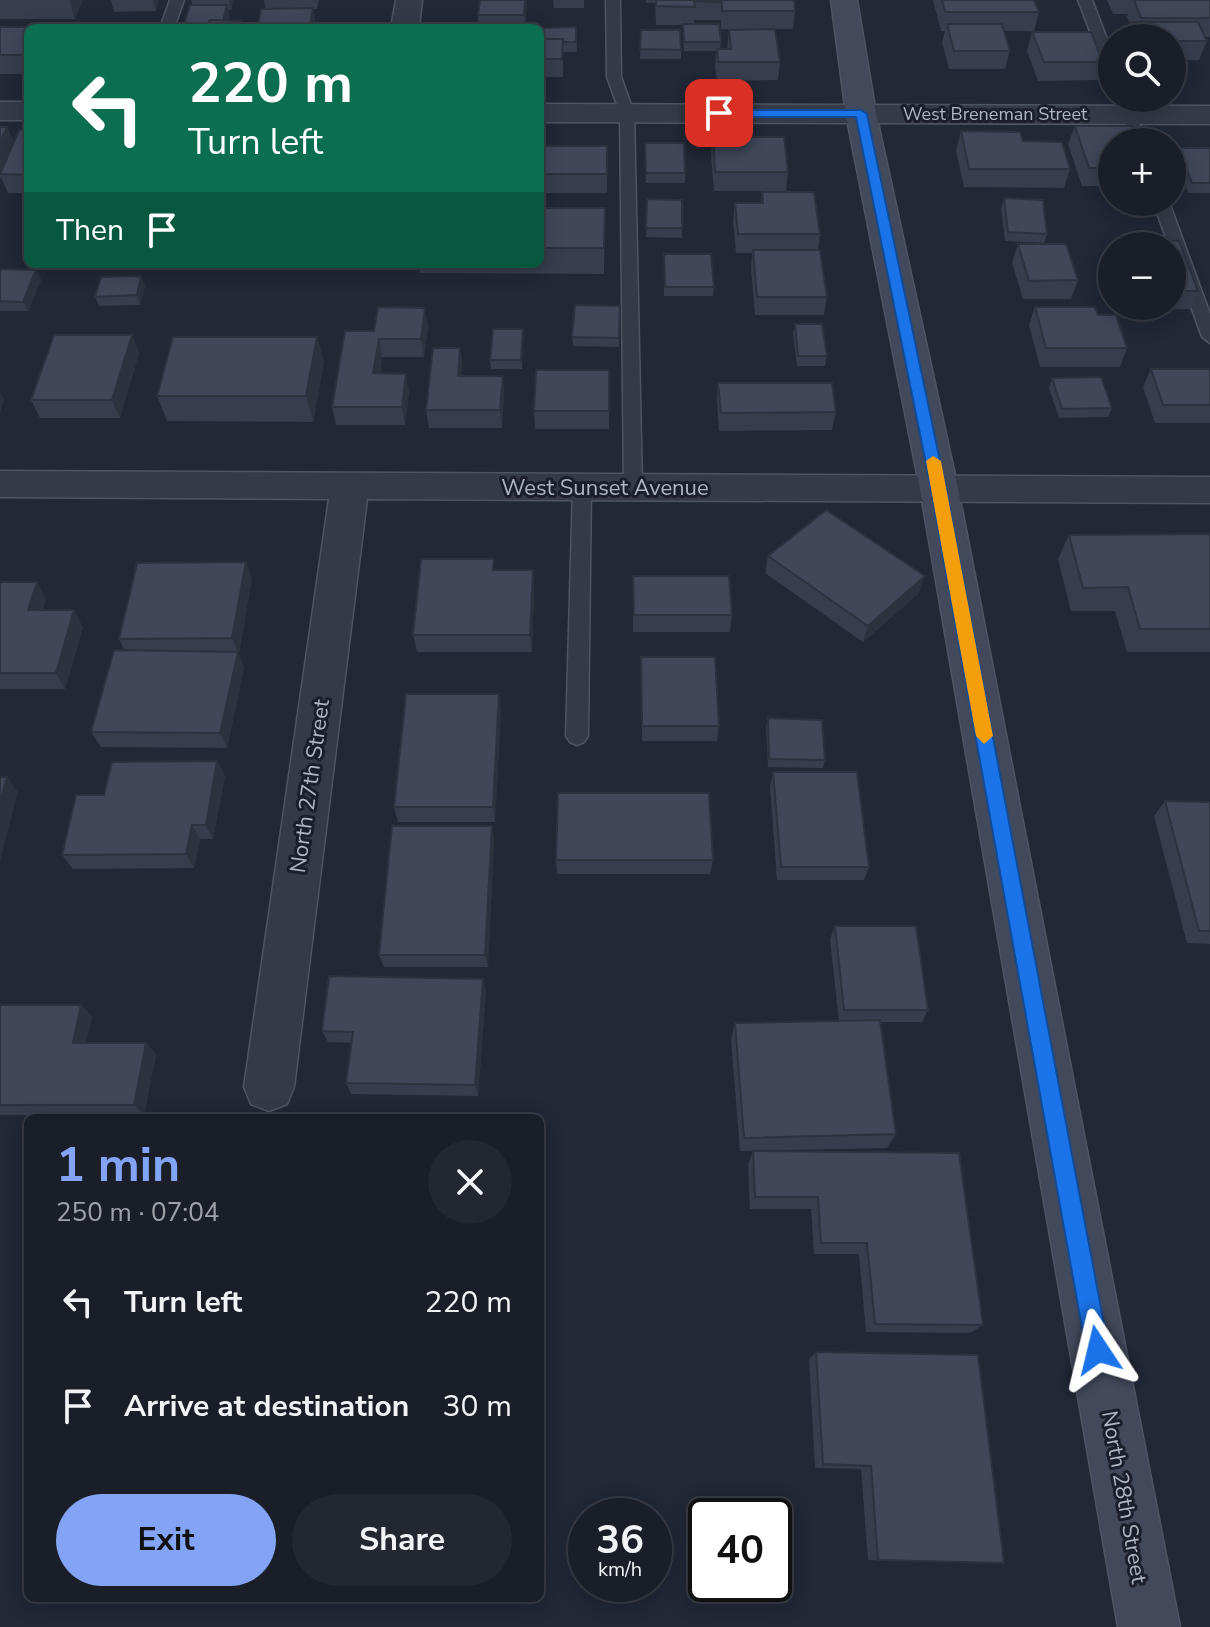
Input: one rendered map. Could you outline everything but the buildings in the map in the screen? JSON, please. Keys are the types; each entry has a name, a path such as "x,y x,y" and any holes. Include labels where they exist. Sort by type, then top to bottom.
{"street":[{"path":"406,24 409,0"},
{"name":"North 28th Street","path":"844,0 861,114 939,489 1149,1627"},
{"path":"0,111 24,111"},
{"name":"West Breneman Street","path":"544,113 1130,118 1210,115"},
{"name":"West Sunset Avenue","path":"0,484 1210,490"},
{"name":"North 27th Street","path":"269,1087 350,485"}],"lane":[{"path":"168,24 177,0"},
{"path":"613,0 614,77 627,113 633,487"},
{"path":"1085,0 1098,34"},
{"path":"1166,216 1210,337"},
{"path":"577,736 582,487"}],"slow traffic":[{"path":"933,461 984,736"}],"route":[{"path":"719,113 861,114 939,489 1098,1350"}]}
